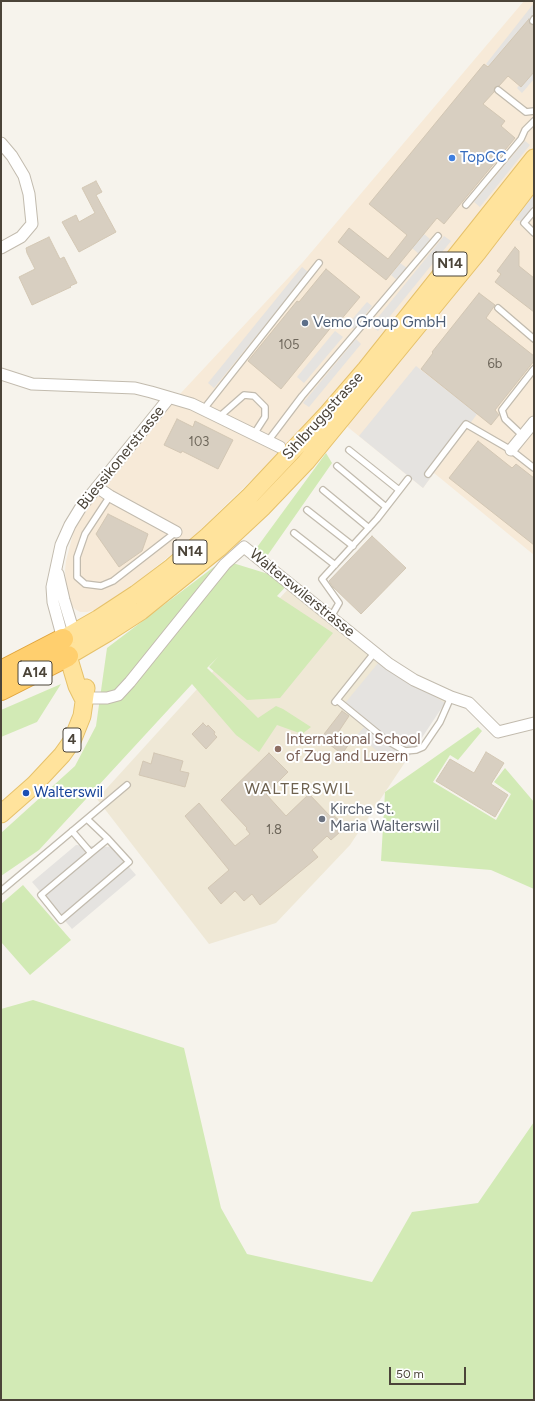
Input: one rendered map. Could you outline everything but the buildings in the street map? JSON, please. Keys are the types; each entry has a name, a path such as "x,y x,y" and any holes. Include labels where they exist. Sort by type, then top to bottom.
{"highway":[{"name":"A14","path":"1,671 71,644"},
{"name":"A14","path":"1,690 71,644"}],"main road":[{"name":"Sihlbruggstrasse","path":"71,644 98,619 136,594 172,567 208,536 249,497 366,369 534,158"},
{"name":"Sihlbruggstrasse","path":"71,644 141,611 219,548 263,507 306,462 478,252 534,179"},
{"name":"4","path":"1,814 34,785 62,755 72,741 80,723 83,698 77,686 71,644"}],"street":[{"path":"1,143 12,156 24,176 29,194 32,224 21,237 1,248"},
{"name":"Büessikonerstrasse","path":"1,374 32,384 135,388 169,398 81,507 70,525 61,545 52,587 53,602 71,644"},
{"path":"169,398 192,404 280,447"},
{"path":"511,450 534,422"},
{"path":"97,486 110,496 176,532"},
{"name":"Walterswilerstrasse","path":"83,698 107,698 118,695 225,564 244,547 390,664 414,680 451,697 469,703 498,732 534,723"}],"lane":[{"path":"498,90 526,112 534,111"},
{"path":"466,205 521,139 525,130 534,121"},
{"path":"534,211 524,223 534,233"},
{"path":"268,441 302,396 438,236"},
{"path":"203,410 319,263"},
{"path":"498,308 534,339"},
{"path":"523,436 505,419 502,410 534,369"},
{"path":"219,418 244,395 254,396 265,407 265,417 254,434"},
{"path":"428,474 466,424 511,450 534,468"},
{"path":"349,450 400,490"},
{"path":"337,466 386,507"},
{"path":"331,617 339,603 322,579 369,528 408,479"},
{"path":"323,490 369,528"},
{"path":"110,496 85,534 78,557 77,577 85,584 101,586 113,582 176,532"},
{"path":"307,510 353,546"},
{"path":"294,533 335,565"},
{"path":"375,652 336,701 386,740 405,751 416,750 423,747 440,722 451,697"},
{"path":"1,891 127,785"},
{"path":"87,819 108,839 129,862 62,920 41,895 108,839"},
{"path":"72,831 91,853"}],"shaded area":[{"path":"524,1 534,1 534,555 434,473 423,488 339,420 273,459 192,538 138,581 95,610 80,612 75,609 70,604 67,593 65,571 66,561 74,530 88,506 180,394 303,262"},
{"path":"534,3 534,16 492,69 486,64"},
{"path":"534,68 534,79 522,93 517,88"},
{"path":"525,141 530,145 480,207 474,202"},
{"path":"534,194 534,207 523,221 513,220"},
{"path":"424,234 430,239 419,254 412,248"},
{"path":"444,236 451,241 378,331 371,326"},
{"path":"400,263 407,268 397,280 391,275"},
{"path":"302,267 308,272 214,388 208,383"},
{"path":"367,302 372,306 354,329 348,324"},
{"path":"335,331 343,337 304,383 297,377"},
{"path":"356,339 361,344 309,407 303,403"},
{"path":"416,366 477,414 423,488 359,436"},
{"name":"International School of Zug and Luzern","path":"289,588 447,699 350,845 276,923 209,944 97,799"},
{"path":"379,662 445,703 405,763 386,759 358,734 364,727 341,708"},
{"path":"76,845 112,847 136,875 72,929 32,882"}],"green space":[{"path":"326,453 332,463 265,559 255,550"},
{"path":"223,560 291,581 277,596 333,633 280,698 247,700 209,667 218,657 207,668 258,718 276,706 311,727 302,734 277,725 259,752 236,735 192,684 39,850 1,876 1,833 75,766 96,726 107,648"},
{"path":"61,684 37,722 1,737 1,710"},
{"path":"478,727 482,731 458,760 450,755 433,782 496,820 511,794 494,782 505,768 534,802 534,889 491,870 381,861 385,792"},
{"path":"23,885 71,940 30,975 1,942 1,904"},
{"path":"33,1000 184,1048 221,1208 247,1254 372,1282 412,1212 478,1203 534,1122 534,1400 1,1400 1,1009"}],"place":[{"name":"TopCC","path":"452,158"},
{"name":"Vemo Group GmbH","path":"305,323"},
{"name":"International School of Zug and Luzern","path":"278,749"},
{"name":"Walterswil","path":"26,793"},
{"name":"Kirche St. Maria Walterswil","path":"322,819"}],"district":[{"name":"WALTERSWIL","path":"299,789"}]}
